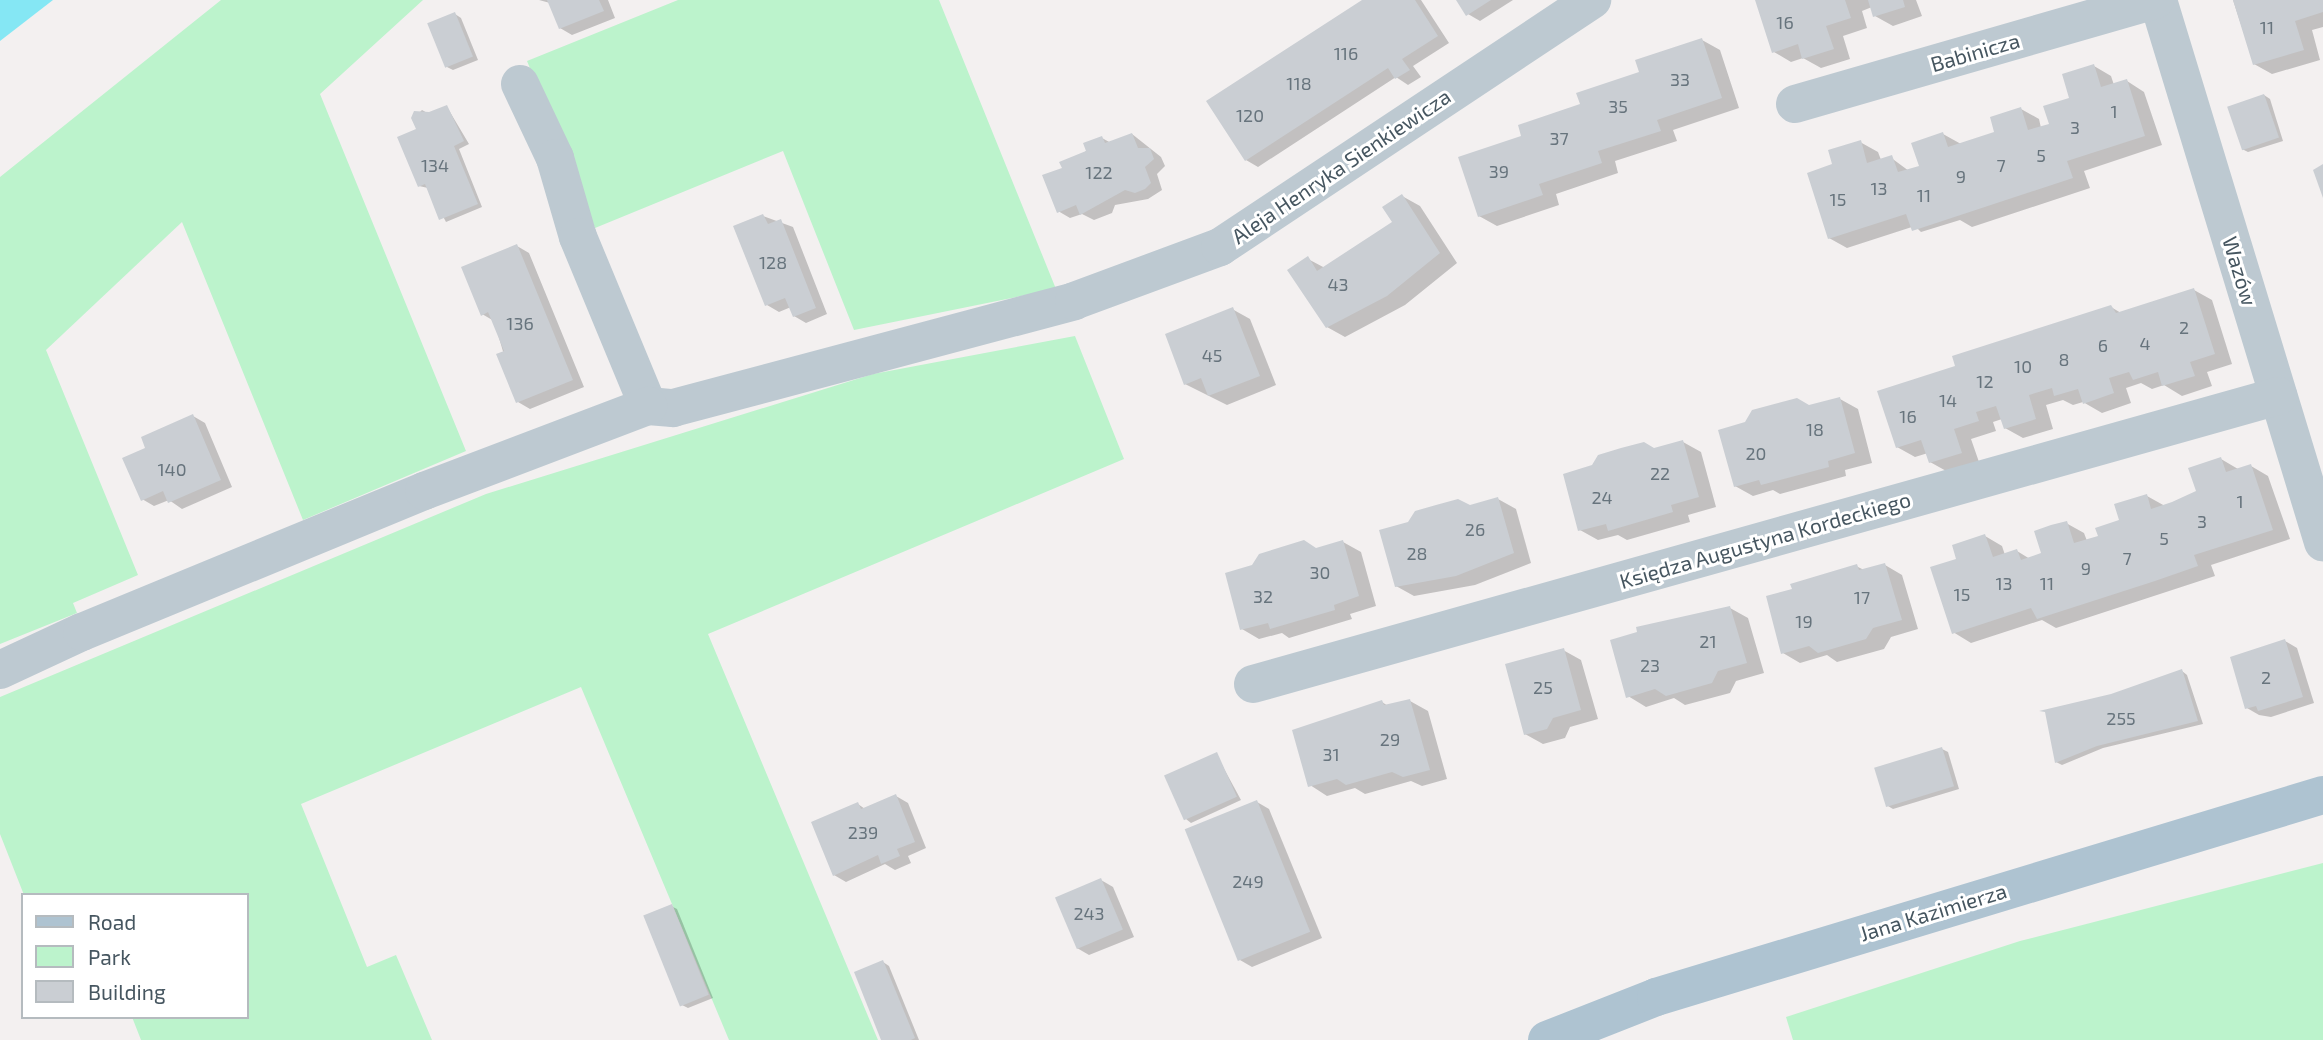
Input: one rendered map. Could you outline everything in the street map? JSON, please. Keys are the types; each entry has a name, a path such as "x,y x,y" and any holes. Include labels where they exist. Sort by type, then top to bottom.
{"main road":[{"name":"Jana Kazimierza","path":"1547,1040 1656,997 2323,795"}],"street":[{"name":"Aleja Henryka Sienkiewicza","path":"648,406 694,406 1074,301 1220,247 1592,0"},
{"name":"Babinicza","path":"1795,104 2156,0"},
{"name":"Wazów","path":"2156,0 2323,542"},
{"path":"0,670 82,632 412,496 648,406 578,237 555,158 520,84"},
{"name":"Księdza Augustyna Kordeckiego","path":"1253,684 2278,396"}],"green space":[{"path":"221,0 423,0 320,94 466,451 303,520 182,222 46,350 138,575 73,603 77,613 0,644 0,177"},
{"path":"678,0 939,0 1056,289 854,330 783,151 595,228 527,61"},
{"path":"1075,336 1124,459 708,634 878,1040 729,1040 581,687 301,804 367,967 396,955 432,1040 141,1040 133,1019 248,1019 248,893 23,893 0,834 0,697 486,494 873,374"},
{"path":"2323,863 2323,1040 1793,1040 1786,1017 2020,941"}],"water":[{"path":"0,0 53,0 0,41"}],"building":[{"path":"547,0 599,0 604,11 559,29"},
{"path":"1362,0 1415,0 1438,36 1402,59 1410,70 1395,79 1388,68 1245,161 1206,101"},
{"path":"1456,0 1491,0 1466,16"},
{"path":"1755,0 1845,0 1851,18 1826,26 1834,49 1802,59 1798,44 1772,53"},
{"path":"1868,0 1903,0 1905,7 1873,17"},
{"path":"2233,0 2323,0 2323,12 2295,21 2304,50 2253,65"},
{"path":"455,12 473,57 445,68 427,23"},
{"path":"1702,38 1722,98 1657,120 1661,131 1598,151 1602,163 1539,184 1543,195 1478,217 1458,157 1521,136 1518,125 1580,104 1576,93 1639,72 1635,60"},
{"path":"2094,64 2101,87 2127,79 2145,136 2067,161 2073,178 1912,231 1906,214 1828,239 1807,173 1832,164 1828,150 1861,140 1867,163 1892,155 1898,172 1919,166 1911,143 1943,132 1948,147 1994,132 1990,117 2021,107 2028,130 2049,124 2043,106 2069,98 2062,74"},
{"path":"2264,94 2279,137 2242,150 2227,107"},
{"path":"447,105 464,141 454,146 478,204 439,220 425,184 418,187 397,137 416,129 411,118 414,111 429,112"},
{"path":"1132,133 1138,148 1150,148 1154,159 1145,167 1151,183 1135,193 1125,190 1080,215 1076,205 1057,213 1042,175 1062,168 1059,162 1086,151 1083,143 1102,136 1105,143"},
{"path":"2323,164 2323,198 2313,170"},
{"path":"1402,194 1440,253 1387,296 1326,328 1287,270 1308,256 1317,271 1392,222 1382,207"},
{"path":"763,214 768,224 781,219 816,308 793,317 785,298 765,306 733,226"},
{"path":"517,244 573,380 516,403 496,354 504,351 488,312 481,316 461,267"},
{"path":"2194,288 2215,354 2190,362 2195,376 2162,386 2158,372 2133,380 2129,372 2109,378 2114,393 2083,404 2078,389 2054,396 2052,388 2029,395 2036,419 2004,429 1996,406 1976,412 1979,421 1954,429 1962,453 1929,463 1921,440 1896,448 1877,391 1955,366 1952,356 2111,305 2116,313"},
{"path":"1233,307 1260,376 1208,396 1201,378 1184,385 1165,334"},
{"path":"1840,397 1855,453 1828,461 1829,467 1761,485 1759,480 1734,487 1718,430 1745,422 1752,410 1797,398 1809,405"},
{"path":"193,414 221,480 168,503 163,491 141,501 122,458 145,448 141,437"},
{"path":"1683,440 1699,497 1671,505 1673,512 1608,531 1606,524 1578,531 1563,474 1592,465 1598,455 1621,448 1644,442 1654,448"},
{"path":"2221,457 2226,472 2251,464 2273,530 2194,555 2198,566 2155,581 2037,619 2031,608 1952,634 1930,567 1956,559 1952,545 1985,534 1993,557 2017,549 2021,560 2041,553 2034,531 2051,525 2067,521 2074,543 2098,536 2095,528 2119,520 2114,504 2147,494 2151,509 2172,502 2196,491 2188,468"},
{"path":"1498,497 1514,553 1456,576 1395,587 1379,530 1408,522 1415,511 1436,505 1458,499 1470,505"},
{"path":"1304,540 1316,548 1343,540 1359,596 1334,605 1335,610 1270,629 1268,623 1240,630 1225,573 1252,565 1259,554"},
{"path":"1885,563 1902,620 1873,628 1866,639 1818,653 1809,646 1781,654 1766,596 1792,589 1790,584 1857,564 1859,570"},
{"path":"1730,606 1747,663 1718,671 1712,683 1666,696 1655,689 1626,698 1610,640 1637,632 1636,627"},
{"path":"2285,639 2303,697 2258,711 2256,706 2245,709 2230,657"},
{"path":"1564,648 1581,710 1553,718 1547,729 1524,735 1505,664"},
{"path":"2182,669 2198,721 2097,746 2055,763 2045,712 2039,711 2111,694"},
{"path":"1410,699 1430,770 1403,777 1392,772 1346,785 1337,779 1308,787 1292,730 1382,700 1384,705"},
{"path":"1942,747 1954,786 1886,807 1874,768"},
{"path":"1217,752 1237,797 1184,820 1164,776"},
{"path":"896,794 915,842 897,849 900,856 881,864 878,855 833,876 811,822 858,802 861,809"},
{"path":"1257,800 1310,932 1238,961 1185,829"},
{"path":"1101,878 1123,930 1077,949 1055,898"},
{"path":"672,904 709,995 680,1006 643,916"},
{"path":"883,960 915,1038 911,1040 881,1040 854,972"}]}
